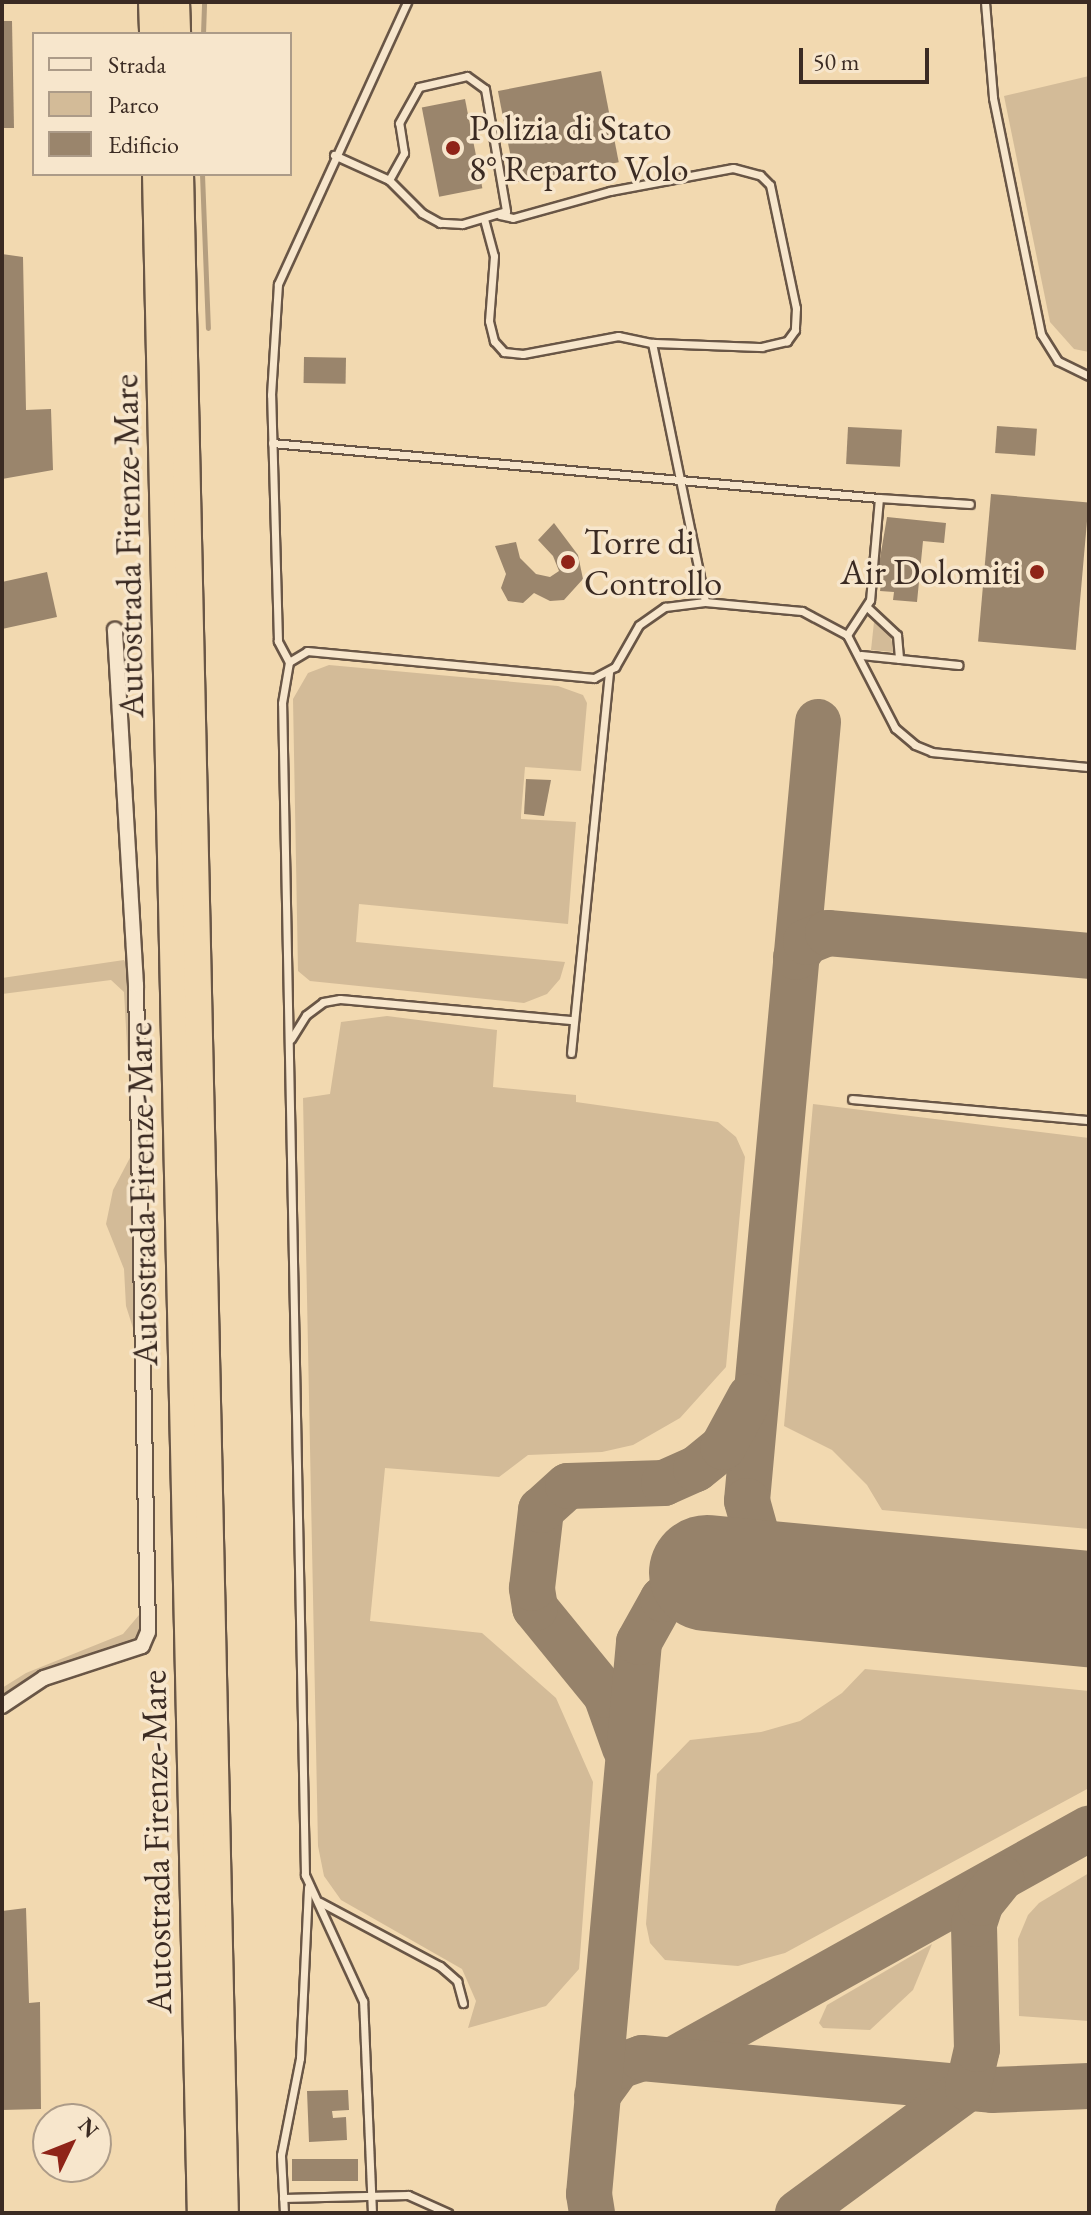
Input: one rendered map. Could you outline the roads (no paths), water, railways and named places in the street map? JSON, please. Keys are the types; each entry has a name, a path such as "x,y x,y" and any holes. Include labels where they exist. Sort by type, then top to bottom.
{"highway":[{"path":"152,2 153,32"},
{"path":"176,2 177,32"},
{"name":"Autostrada Firenze-Mare","path":"156,176 201,2213"},
{"name":"Autostrada Firenze-Mare","path":"180,176 225,2213"}],"street":[{"path":"2,1706 44,1678 142,1646 148,1632 136,985 115,630"}],"lane":[{"path":"284,2213 281,2155 300,2058 308,1885 282,703 289,662 278,641 272,334 278,284 334,155 407,2"},
{"path":"985,2 993,98 1041,334 1058,361 1089,376"},
{"path":"389,180 404,153 399,123 419,87 467,76 485,89 506,201 500,215"},
{"path":"334,155 389,180 422,213 440,223 500,215 513,218 610,191 733,168 760,175 770,185 796,308 795,330 787,341 762,347 652,343 618,336 523,354 504,352 494,341 489,321 494,256 484,219"},
{"path":"652,343 705,602"},
{"path":"272,443 970,504"},
{"path":"847,635 867,607 879,498"},
{"path":"571,1053 609,672 649,616 674,604 705,602 814,614 847,635 861,655 887,715 915,745 932,752 1089,767"},
{"path":"867,607 897,635 899,659"},
{"path":"289,662 307,651 587,678 609,672"},
{"path":"861,655 958,665"},
{"path":"289,1045 306,1015 323,1002 340,999 573,1020"},
{"path":"852,1099 1089,1120"},
{"path":"308,1885 319,1902 363,2001 372,2213"},
{"path":"319,1902 440,1966 457,1981 463,2003"},
{"path":"283,2198 408,2195 448,2213"}],"waterway":[{"path":"203,32 204,2"},
{"path":"202,176 208,328"}],"place":[{"name":"Polizia di Stato 8° Reparto Volo","path":"453,148"},
{"name":"Torre di Controllo","path":"568,562"},
{"name":"Air Dolomiti","path":"1037,572"}]}
